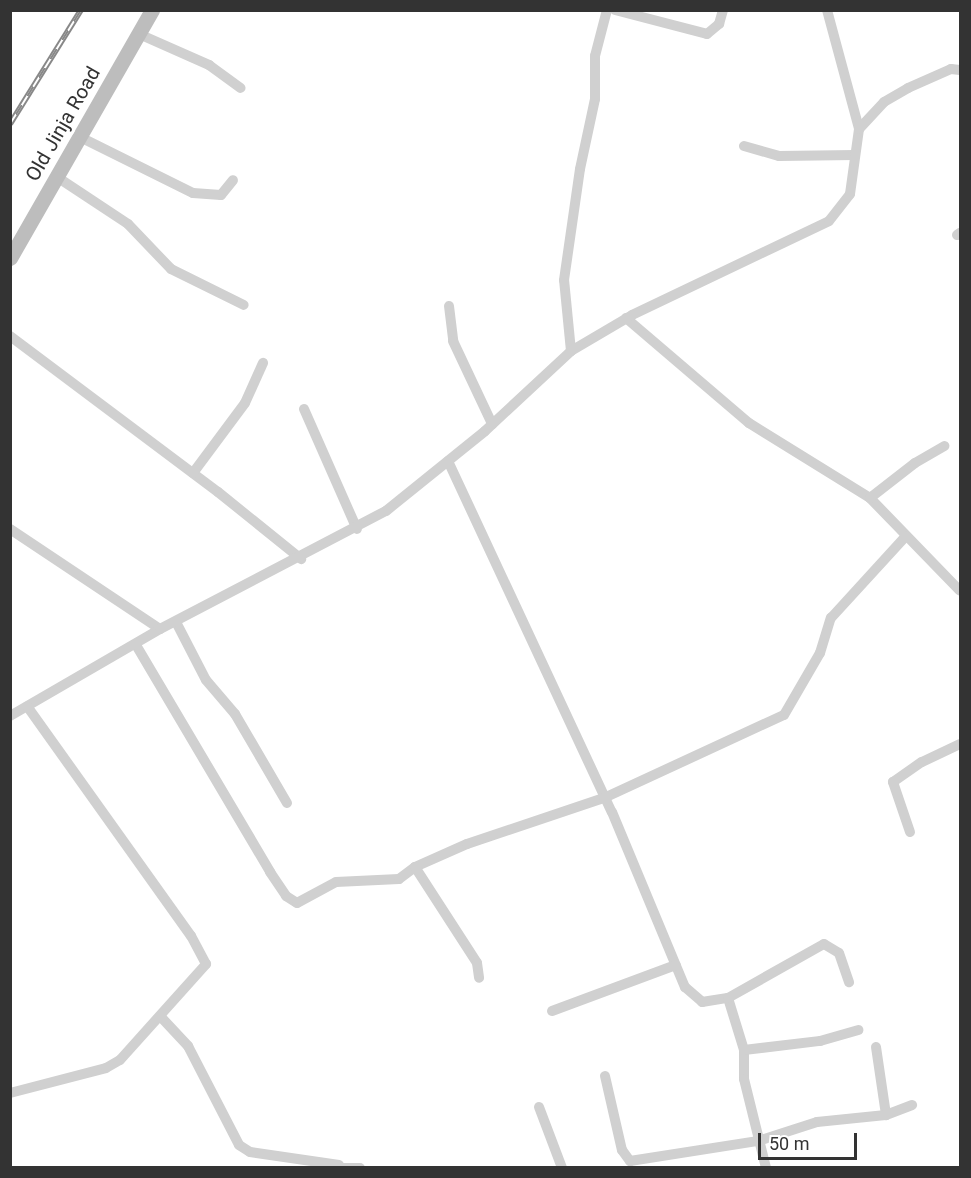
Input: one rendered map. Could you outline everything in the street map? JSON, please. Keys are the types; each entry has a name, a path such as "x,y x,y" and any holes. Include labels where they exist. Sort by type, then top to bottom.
{"main road":[{"name":"Old Jinja Road","path":"10,258 152,10"}],"street":[{"path":"571,351 564,280 580,169 595,99 595,56 607,10"},
{"path":"615,10 707,34 719,24 723,10"},
{"path":"10,716 160,629 357,530 386,511 448,461 571,351 626,318 829,221 850,194 859,129 826,10"},
{"path":"139,34 209,65 241,88"},
{"path":"859,129 884,102 908,88 951,69 960,70"},
{"path":"80,137 194,193 221,195 233,180"},
{"path":"744,146 779,156 855,155"},
{"path":"57,177 128,224 171,269 244,305"},
{"path":"449,306 453,342 492,424"},
{"path":"626,318 749,423 870,498 960,591"},
{"path":"10,336 193,473 301,559"},
{"path":"193,473 245,403 263,363"},
{"path":"304,409 357,530"},
{"path":"870,498 915,463 945,446"},
{"path":"448,461 604,798 685,987 696,999 708,1003 728,998 824,944 839,953 849,982"},
{"path":"10,529 160,629"},
{"path":"136,645 270,872 292,902 300,902 336,882 399,879 415,867 467,844 604,798 784,715 820,653 831,618 906,536"},
{"path":"176,622 206,680 235,714 287,803"},
{"path":"10,1093 114,1064 161,1017 204,968 204,955 27,706"},
{"path":"910,832 893,782 922,762 960,744"},
{"path":"415,867 477,963 478,978"},
{"path":"552,1011 676,965"},
{"path":"728,998 744,1050 744,1079 766,1167"},
{"path":"161,1017 188,1046 238,1145 250,1152 338,1166 360,1167"},
{"path":"744,1050 820,1041 858,1030"},
{"path":"876,1047 886,1115"},
{"path":"605,1076 622,1150 630,1161 758,1141 817,1122 886,1115 912,1105"},
{"path":"539,1107 562,1167"}],"railway":[{"path":"10,124 81,10"}]}
